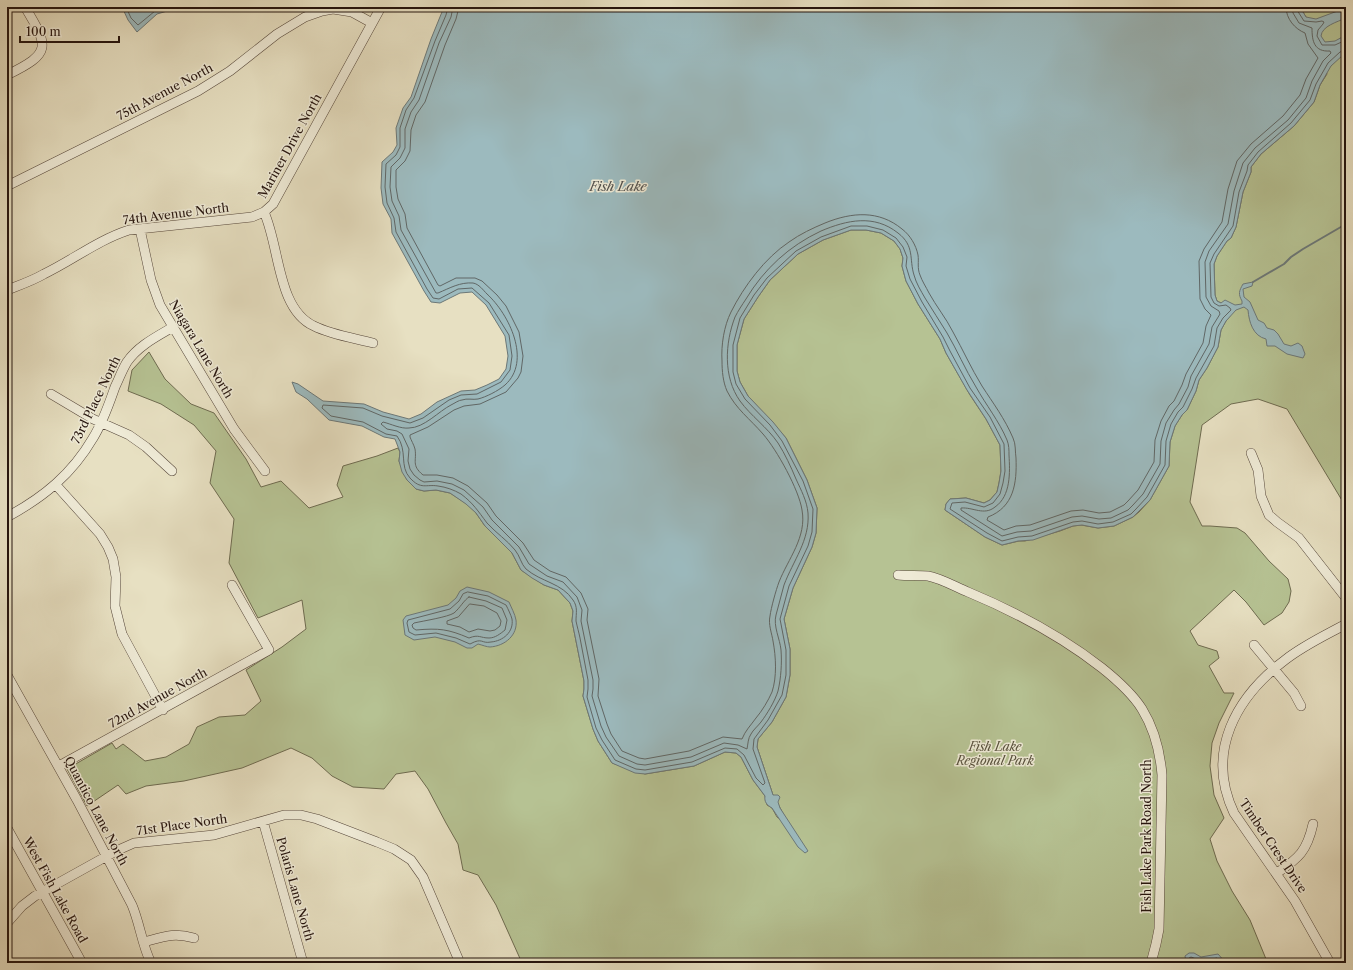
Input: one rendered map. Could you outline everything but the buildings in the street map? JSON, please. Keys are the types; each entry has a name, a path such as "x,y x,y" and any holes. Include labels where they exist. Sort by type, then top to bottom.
{"street":[{"path":"7,75 34,59 40,54 42,47 40,32 25,7"},
{"name":"Mariner Drive North","path":"373,344 313,326 296,312 290,303 286,291 270,224 264,212 275,200 381,7"},
{"name":"75th Avenue North","path":"7,186 198,91 230,71 277,34 305,17 333,9 352,12 372,23"},
{"name":"74th Avenue North","path":"7,290 44,274 112,236 129,230 252,217 264,212"},
{"name":"Niagara Lane North","path":"140,229 151,280 160,305 234,429 265,471"},
{"name":"73rd Place North","path":"7,517 34,502 56,485 69,472 94,437 127,362 147,343 173,327"},
{"path":"51,394 101,422 129,435 146,447 172,471"},
{"path":"1251,453 1258,470 1261,496 1269,514 1277,522 1300,538 1346,598"},
{"path":"56,485 100,534 108,547 113,559 116,577 115,606 122,634 162,710"},
{"name":"Fish Lake Park Road North","path":"898,575 929,576 1027,619 1072,646 1090,659 1124,687 1141,708 1155,735 1161,760 1162,775 1159,929 1151,963"},
{"name":"72nd Avenue North","path":"59,766 269,650 232,585"},
{"name":"Timber Crest Drive","path":"1330,963 1295,901 1234,813 1228,800 1225,788 1222,763 1223,750 1231,726 1252,691 1274,669 1298,651 1346,624"},
{"path":"1254,645 1294,693 1301,706"},
{"name":"Quantico Lane North","path":"7,675 59,766 132,905 139,922 151,963"},
{"name":"71st Place North","path":"7,923 22,906 42,892 107,856 134,843 214,835 284,815 293,814 308,816 377,842 403,854 417,867 423,877 460,963"},
{"name":"Polaris Lane North","path":"263,821 303,963"},
{"path":"1277,873 1299,856 1306,847 1313,824"},
{"name":"West Fish Lake Road","path":"7,828 82,963"},
{"path":"144,942 175,934 182,934 194,938"}],"green space":[{"name":"Fish Lake Regional Park","path":"1300,7 1346,7 1346,507 1287,409 1258,399 1231,404 1202,425 1190,502 1202,526 1237,528 1245,533 1269,561 1288,579 1291,591 1289,602 1282,613 1264,625 1246,602 1234,590 1190,631 1198,645 1217,651 1219,658 1209,666 1224,693 1234,693 1219,723 1212,743 1210,766 1214,795 1224,818 1210,839 1217,861 1232,891 1250,920 1266,959 1260,960 1261,963 522,963 496,905 478,875 463,870 458,844 428,789 415,771 396,774 384,789 353,787 332,776 312,758 291,748 242,768 184,781 146,786 126,794 118,785 87,806 67,769 112,743 116,749 123,744 145,761 166,757 189,744 197,727 219,717 245,715 261,701 246,670 282,647 306,629 302,600 258,618 229,563 234,519 210,483 216,451 194,425 161,404 128,391 132,370 149,352 165,379 191,404 214,413 246,459 261,487 281,481 309,508 343,497 337,485 343,466 398,448 400,452 399,461 407,480 416,489 424,491 436,490 450,493 467,504 476,513 485,526 512,553 521,570 544,585 558,590 570,603 573,611 572,621 584,681 583,696 598,741 612,763 645,774 694,766 725,752 736,753 741,757 753,780 765,796 767,805 772,808 777,817 790,826 773,795 757,747 758,739 772,722 786,697 790,675 790,649 784,619 793,588 812,547 816,533 817,508 807,480 786,438 748,396 740,382 737,371 737,345 744,319 770,280 798,254 823,240 851,230 866,230 881,233 894,241 900,249 903,258 902,266 906,281 1000,445 1001,471 997,492 990,500 984,503 966,498 950,499 946,504 945,510 985,537 1002,545 1025,541 1073,526 1081,525 1098,528 1114,526 1133,517 1150,500 1169,466 1170,442 1175,426 1187,410 1196,391 1199,380 1218,347 1221,330 1230,316 1221,303 1217,301 1215,295 1214,264 1217,256 1227,241 1231,238 1236,227 1243,192 1251,172 1251,167 1261,154 1294,126 1314,102 1320,85 1327,74 1306,17"}],"water":[{"path":"122,7 181,7 157,14 137,32 128,20"},
{"name":"Fish Lake","path":"444,7 1300,7 1306,17 1316,19 1343,9 1346,12 1346,18 1327,27 1321,36 1325,42 1335,41 1346,35 1346,54 1331,66 1320,85 1314,102 1294,126 1261,154 1251,167 1251,172 1243,192 1236,227 1231,238 1227,241 1217,256 1214,264 1215,295 1217,301 1221,303 1225,300 1235,305 1242,304 1240,291 1243,284 1253,282 1252,286 1243,289 1244,297 1250,302 1258,320 1264,323 1267,328 1274,330 1284,344 1291,346 1298,343 1302,346 1305,354 1303,358 1287,354 1275,346 1267,346 1266,339 1258,335 1252,328 1248,310 1244,307 1236,310 1226,321 1221,330 1218,347 1199,380 1196,391 1187,410 1175,426 1170,442 1169,466 1150,500 1133,517 1114,526 1098,528 1082,525 1073,526 1033,540 1018,541 1002,545 985,537 945,510 946,504 950,499 966,498 984,503 990,500 997,492 1001,471 1000,445 986,419 967,390 946,353 940,339 918,304 906,281 902,266 903,258 900,249 894,241 881,233 866,230 851,230 823,240 798,254 770,280 744,319 737,345 737,371 740,382 748,396 786,438 807,480 817,508 816,533 812,547 793,588 784,619 790,649 790,675 786,697 772,722 758,739 757,747 773,795 778,795 780,797 778,802 780,808 808,851 805,853 798,847 772,808 766,803 765,796 753,780 741,757 736,753 725,752 694,766 645,774 635,773 612,763 598,741 583,696 584,681 572,621 573,611 570,603 558,590 544,585 521,570 512,553 485,526 476,513 466,504 450,493 436,490 424,491 416,489 407,480 402,472 399,461 400,452 395,439 384,437 362,426 329,420 307,399 296,392 292,382 298,384 323,401 364,404 383,412 409,419 421,414 437,402 461,391 475,390 499,379 506,369 508,356 505,336 486,305 472,292 460,293 440,303 431,302 392,233 391,219 383,204 381,188 382,162 393,152 397,145 396,128 403,108 411,97"},
{"path":"467,587 489,592 509,602 514,613 516,625 513,635 509,639 496,646 489,647 478,644 472,648 467,648 455,642 435,637 414,640 405,635 403,620 406,616 448,605 456,598 460,591"},
{"path":"1189,953 1194,953 1201,957 1218,954 1226,963 1186,963 1185,956"}],"waterway":[{"path":"1253,282 1284,264 1303,249 1346,224"}]}
